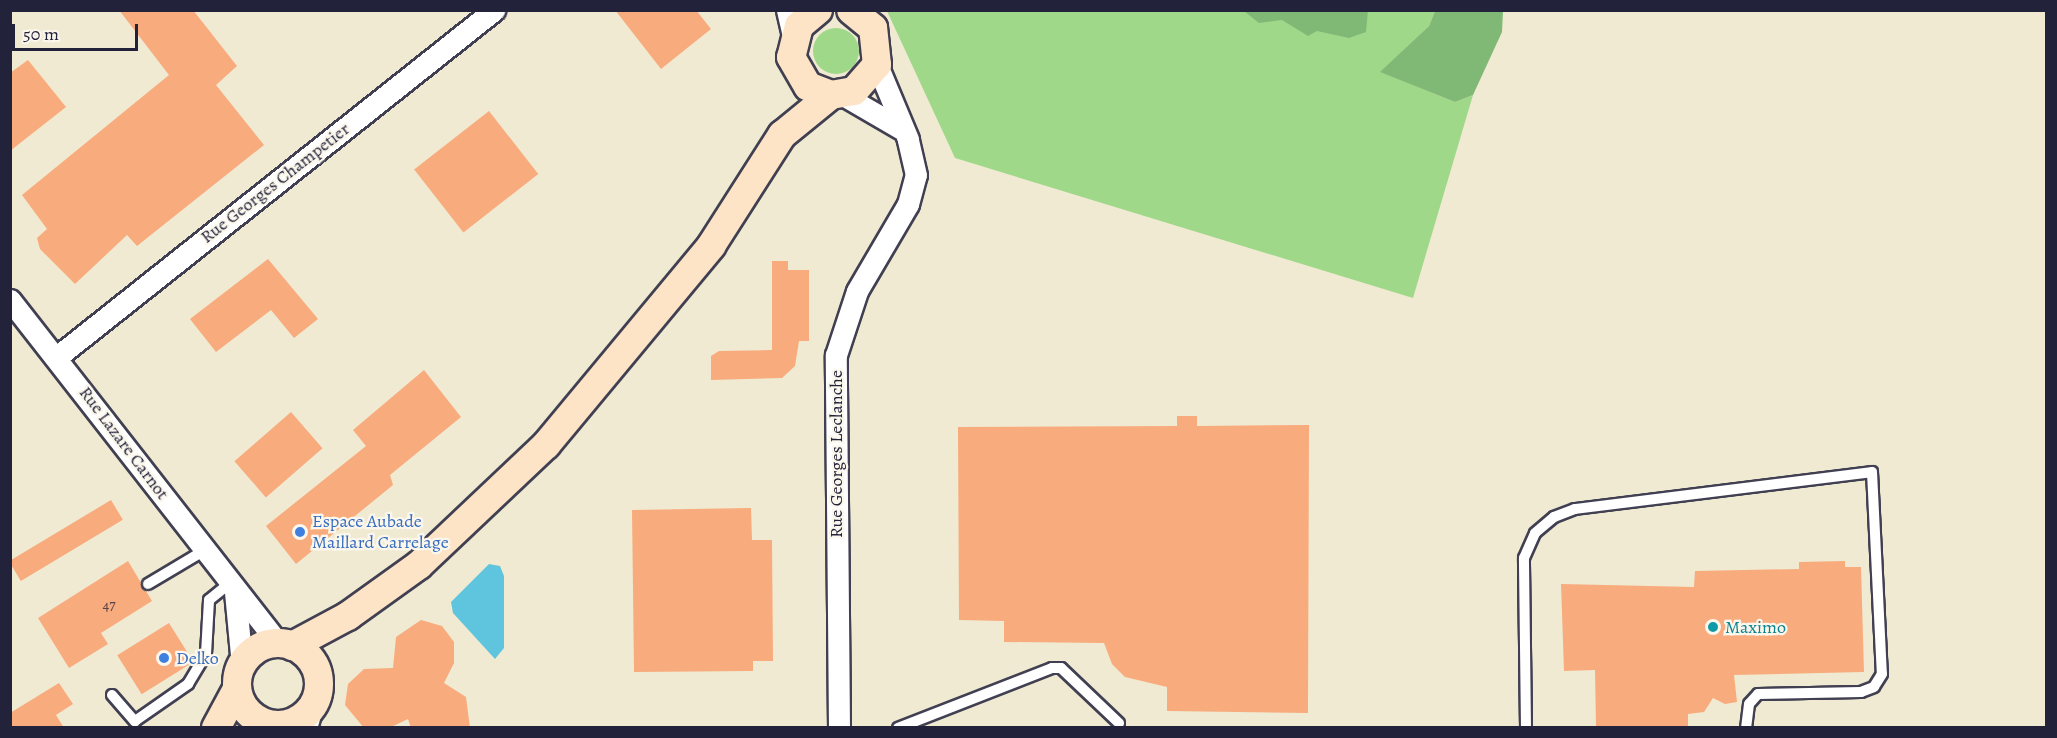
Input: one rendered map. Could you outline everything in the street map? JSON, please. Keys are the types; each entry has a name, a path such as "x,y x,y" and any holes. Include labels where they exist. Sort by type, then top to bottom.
{"main road":[{"path":"782,135 794,67 790,24 818,10"},
{"path":"216,728 239,677 257,649 285,644 348,616 419,565 546,445 711,246 782,135 837,95 864,84 877,65 878,40 860,13"},
{"path":"794,67 808,86 837,95"},
{"path":"239,677 244,708 261,725 287,724 309,717 318,687 315,667 348,616"},
{"path":"285,644 315,667"}],"street":[{"name":"Rue Georges Champetier","path":"58,356 494,10"},
{"name":"Rue Georges Leclanche","path":"839,728 834,374 857,291 913,188 915,163 877,65"},
{"path":"837,95 903,130"},
{"name":"Rue Lazare Carnot","path":"10,300 58,356 232,586 285,644"},
{"path":"232,586 239,677"}],"lane":[{"path":"1526,728 1521,595 1524,558 1535,533 1554,517 1575,509 1872,472 1882,674 1874,687 1861,692 1758,694 1749,704 1746,728"},
{"path":"148,584 205,550"},
{"path":"112,695 135,721 188,684 206,654 209,600 232,586"},
{"path":"898,728 1052,668 1062,668 1119,723"}],"green space":[{"path":"1368,10 1366,32 1349,38 1317,31 1308,36 1282,20 1259,23 1244,11"},
{"path":"887,11 1435,11 1429,26 1381,72 1455,102 1473,95 1413,298 955,158"},
{"path":"1435,11 1503,11 1502,32 1473,95 1455,102 1380,72 1429,26"},
{"path":"836,28 852,35 859,51 852,67 836,74 820,67 813,51 820,35"}],"water":[{"path":"489,564 500,566 504,576 504,648 495,659 453,613 451,602"}],"building":[{"path":"119,10 193,10 237,66 216,85 264,145 137,246 127,235 75,284 40,249 37,238 47,229 22,195 169,75"},
{"path":"615,10 696,10 711,29 661,69"},
{"path":"28,60 66,107 10,151 10,73"},
{"path":"489,111 538,174 463,233 414,169"},
{"path":"268,259 318,319 294,338 271,310 216,352 190,319"},
{"path":"772,261 788,261 788,270 809,270 809,341 799,341 795,366 782,378 711,380 711,356 719,351 772,350"},
{"path":"424,370 461,417 390,475 393,485 296,564 266,526 366,446 353,430"},
{"path":"291,412 322,448 266,497 234,461"},
{"path":"1177,416 1197,416 1197,426 1309,425 1308,713 1167,711 1167,687 1125,677 1112,664 1104,643 1004,642 1004,621 959,620 958,427 1177,426"},
{"path":"111,500 123,520 21,581 10,561"},
{"path":"751,508 752,540 772,540 773,661 753,661 753,671 634,672 632,510"},
{"path":"128,561 152,601 101,633 108,644 69,668 38,618"},
{"name":"Maximo","path":"1845,561 1845,567 1861,567 1864,672 1734,675 1737,702 1725,704 1713,698 1704,712 1688,714 1688,728 1596,728 1595,670 1564,671 1561,584 1694,587 1695,571 1799,569 1799,562"},
{"path":"421,620 442,626 454,642 454,663 444,683 466,697 470,728 411,728 408,719 389,728 364,728 345,705 348,684 364,669 393,668 396,637"},
{"path":"169,623 193,662 142,694 117,655"},
{"path":"59,683 73,704 56,715 64,728 10,728 10,713"}],"place":[{"name":"Espace Aubade Maillard Carrelage","path":"300,532"},
{"name":"Maximo","path":"1713,627"},
{"name":"Delko","path":"164,658"}]}
